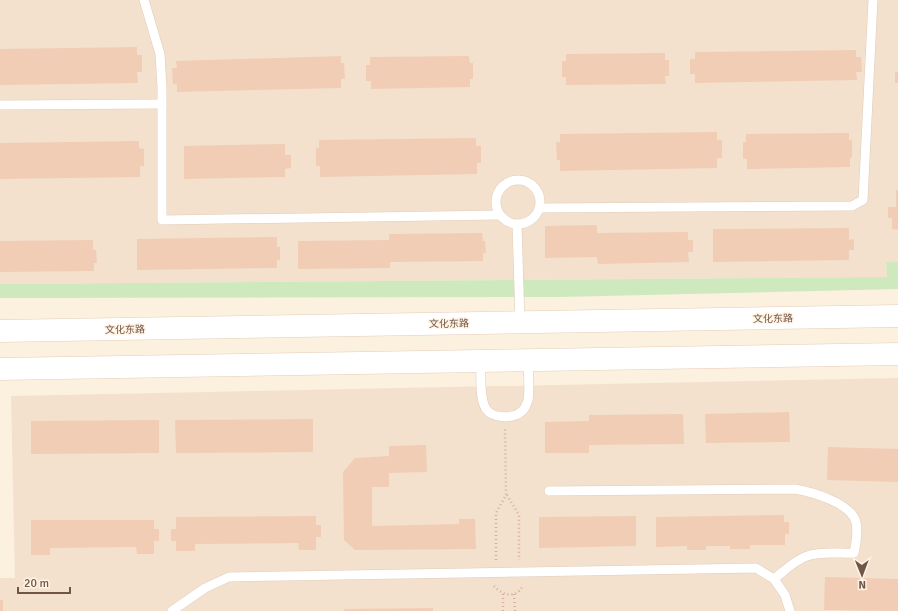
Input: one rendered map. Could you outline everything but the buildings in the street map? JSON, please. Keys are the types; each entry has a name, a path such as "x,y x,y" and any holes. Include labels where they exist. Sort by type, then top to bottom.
{"main road":[{"name":"文化东路","path":"0,331 898,316"},
{"path":"0,369 898,354"}],"lane":[{"path":"144,0 160,54 162,104 162,220 499,215"},
{"path":"540,208 852,206 862,200 873,0"},
{"path":"0,105 162,104"},
{"path":"517,179 533,185 538,192 540,200 540,208 536,216 524,223 517,224 510,223 499,215 495,200 497,193 502,186 509,181 517,179"},
{"path":"517,224 520,322"},
{"path":"481,361 482,400 486,410 496,416 505,417 516,415 523,410 528,400 528,360"},
{"path":"549,491 795,489 821,496 840,505 849,512 856,522 854,553 813,554 806,556 792,564 774,579"},
{"path":"172,611 205,588 229,577 756,568 774,579 785,595 790,611"}],"path":[{"path":"496,572 496,513 506,495 505,417"},
{"path":"506,495 519,515 519,572"},
{"path":"503,593 503,611"},
{"path":"514,594 515,611"}],"shaded area":[{"path":"0,0 898,0 898,262 886,262 887,277 0,284"},
{"path":"898,378 898,611 0,611 0,578 15,578 11,396"}],"green space":[{"path":"886,262 898,262 898,289 560,297 0,298 0,284 887,277"}]}
